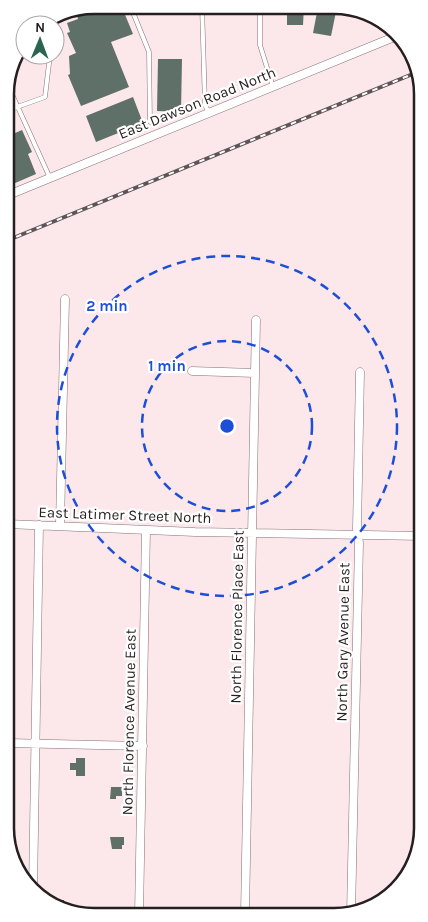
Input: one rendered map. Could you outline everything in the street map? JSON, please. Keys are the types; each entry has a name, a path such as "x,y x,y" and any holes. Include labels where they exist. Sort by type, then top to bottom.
{"street":[{"name":"East Dawson Road North","path":"14,193 392,38"},
{"path":"60,525 65,299"},
{"name":"North Florence Place East","path":"245,908 256,320"},
{"path":"192,371 256,373"},
{"name":"North Gary Avenue East","path":"351,907 360,372"},
{"name":"East Latimer Street North","path":"14,524 146,530 414,536"},
{"path":"33,881 39,525"},
{"name":"North Florence Avenue East","path":"139,908 146,530"},
{"path":"14,743 143,746"}],"lane":[{"path":"134,14 149,52 150,122"},
{"path":"202,14 205,105 209,113"},
{"path":"260,14 260,45 272,87"},
{"path":"14,108 45,97 49,65"},
{"path":"14,98 50,178"}],"building":[{"path":"125,14 133,34 111,42 129,87 81,106 68,75 70,74 69,56 76,53 67,33 70,32 67,23 78,19 78,15"},
{"path":"287,14 304,14 303,25 287,25"},
{"path":"317,14 336,14 331,36 313,33"},
{"path":"158,59 182,59 181,112 157,111"},
{"path":"133,97 143,123 96,142 86,116"},
{"path":"22,130 32,152 28,154 36,174 14,184 14,134"},
{"path":"76,758 85,758 85,776 76,776 76,770 70,770 70,763 76,763"},
{"path":"111,787 122,787 122,796 110,799"},
{"path":"110,837 124,837 122,849 112,849"},
{"path":"319,907 335,907 335,908"}],"railway":[{"path":"14,238 412,74"}]}
